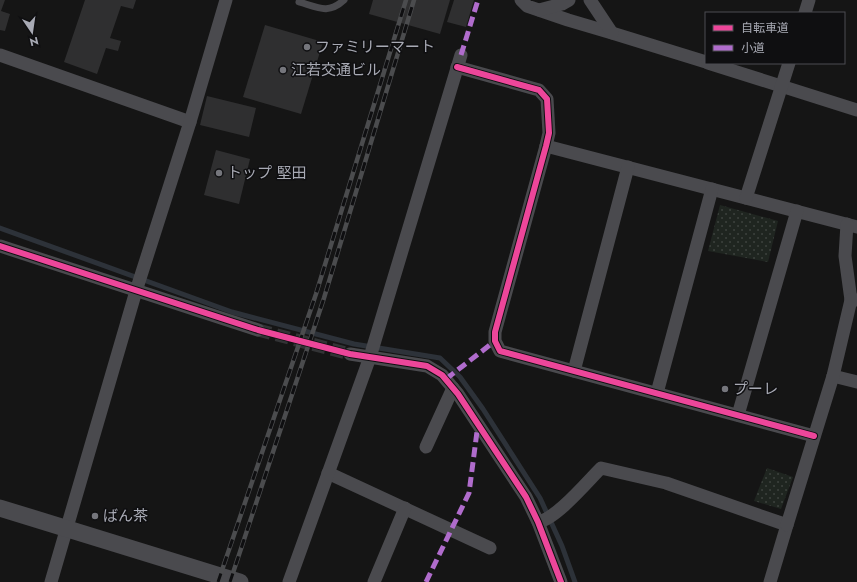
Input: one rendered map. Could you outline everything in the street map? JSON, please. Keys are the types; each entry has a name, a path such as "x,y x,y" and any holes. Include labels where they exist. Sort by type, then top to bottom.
{"street":[{"path":"51,582 68,529 142,270 190,122 226,0"},
{"path":"522,0 527,6 568,20 705,62"},
{"path":"539,10 562,4 569,0"},
{"path":"590,0 612,33"},
{"path":"805,12 809,0"},
{"path":"0,55 190,122"},
{"path":"289,582 370,355 459,61 539,90 547,99 549,133 495,332 495,341 500,351 814,436"},
{"path":"710,64 857,110"},
{"path":"746,198 789,64"},
{"path":"546,146 852,225 845,256 854,300 833,376 770,582"},
{"path":"574,371 628,167"},
{"path":"657,393 712,189"},
{"path":"738,415 797,211"},
{"path":"0,246 137,288 258,330"},
{"path":"350,354 370,355 427,366 442,375 453,388 526,497 538,522 561,582"},
{"path":"833,376 857,382"},
{"path":"426,447 453,388"},
{"path":"538,522 543,521 556,513 600,468 666,483 788,525"},
{"path":"328,473 490,548"},
{"path":"0,508 240,582"},
{"path":"374,582 405,508"}],"lane":[{"path":"298,1 325,9 337,7 344,0"}],"shaded area":[{"path":"720,205 778,221 768,262 708,251"},
{"path":"767,468 793,477 781,509 754,501"}],"building":[{"path":"0,0 5,0 1,11 10,14 5,31 0,30"},
{"path":"85,0 136,0 133,9 121,6 110,38 121,41 118,51 106,48 97,74 64,62"},
{"path":"373,0 450,0 440,34 369,14"},
{"path":"454,0 474,0 466,27 447,22"},
{"name":"江若交通ビル","path":"265,25 323,42 301,114 243,97"},
{"path":"207,96 256,108 249,137 200,125"},
{"path":"216,150 250,159 239,204 204,195"}],"waterway":[{"path":"0,228 232,312 354,344 440,358 460,377 483,409 540,498 562,546 575,582"}],"tunnel":[{"path":"258,330 350,354"}],"railway":[{"path":"218,582 316,294 406,0"},
{"path":"230,582 324,298 414,0"}],"marked path":[{"path":"461,55 478,0"},
{"path":"446,379 495,341"},
{"path":"426,582 469,493 478,424"}],"cycle path":[{"path":"457,67 539,90 547,99 549,133 495,332 495,341 500,351 814,436"},
{"path":"0,246 258,330 350,354 427,366 442,375 458,394 526,497 538,522 561,582"}],"place":[{"name":"ファミリーマート","path":"307,47"},
{"name":"江若交通ビル","path":"283,70"},
{"name":"トップ 堅田","path":"219,173"},
{"name":"プーレ","path":"725,389"},
{"name":"ばん茶","path":"95,516"}]}
